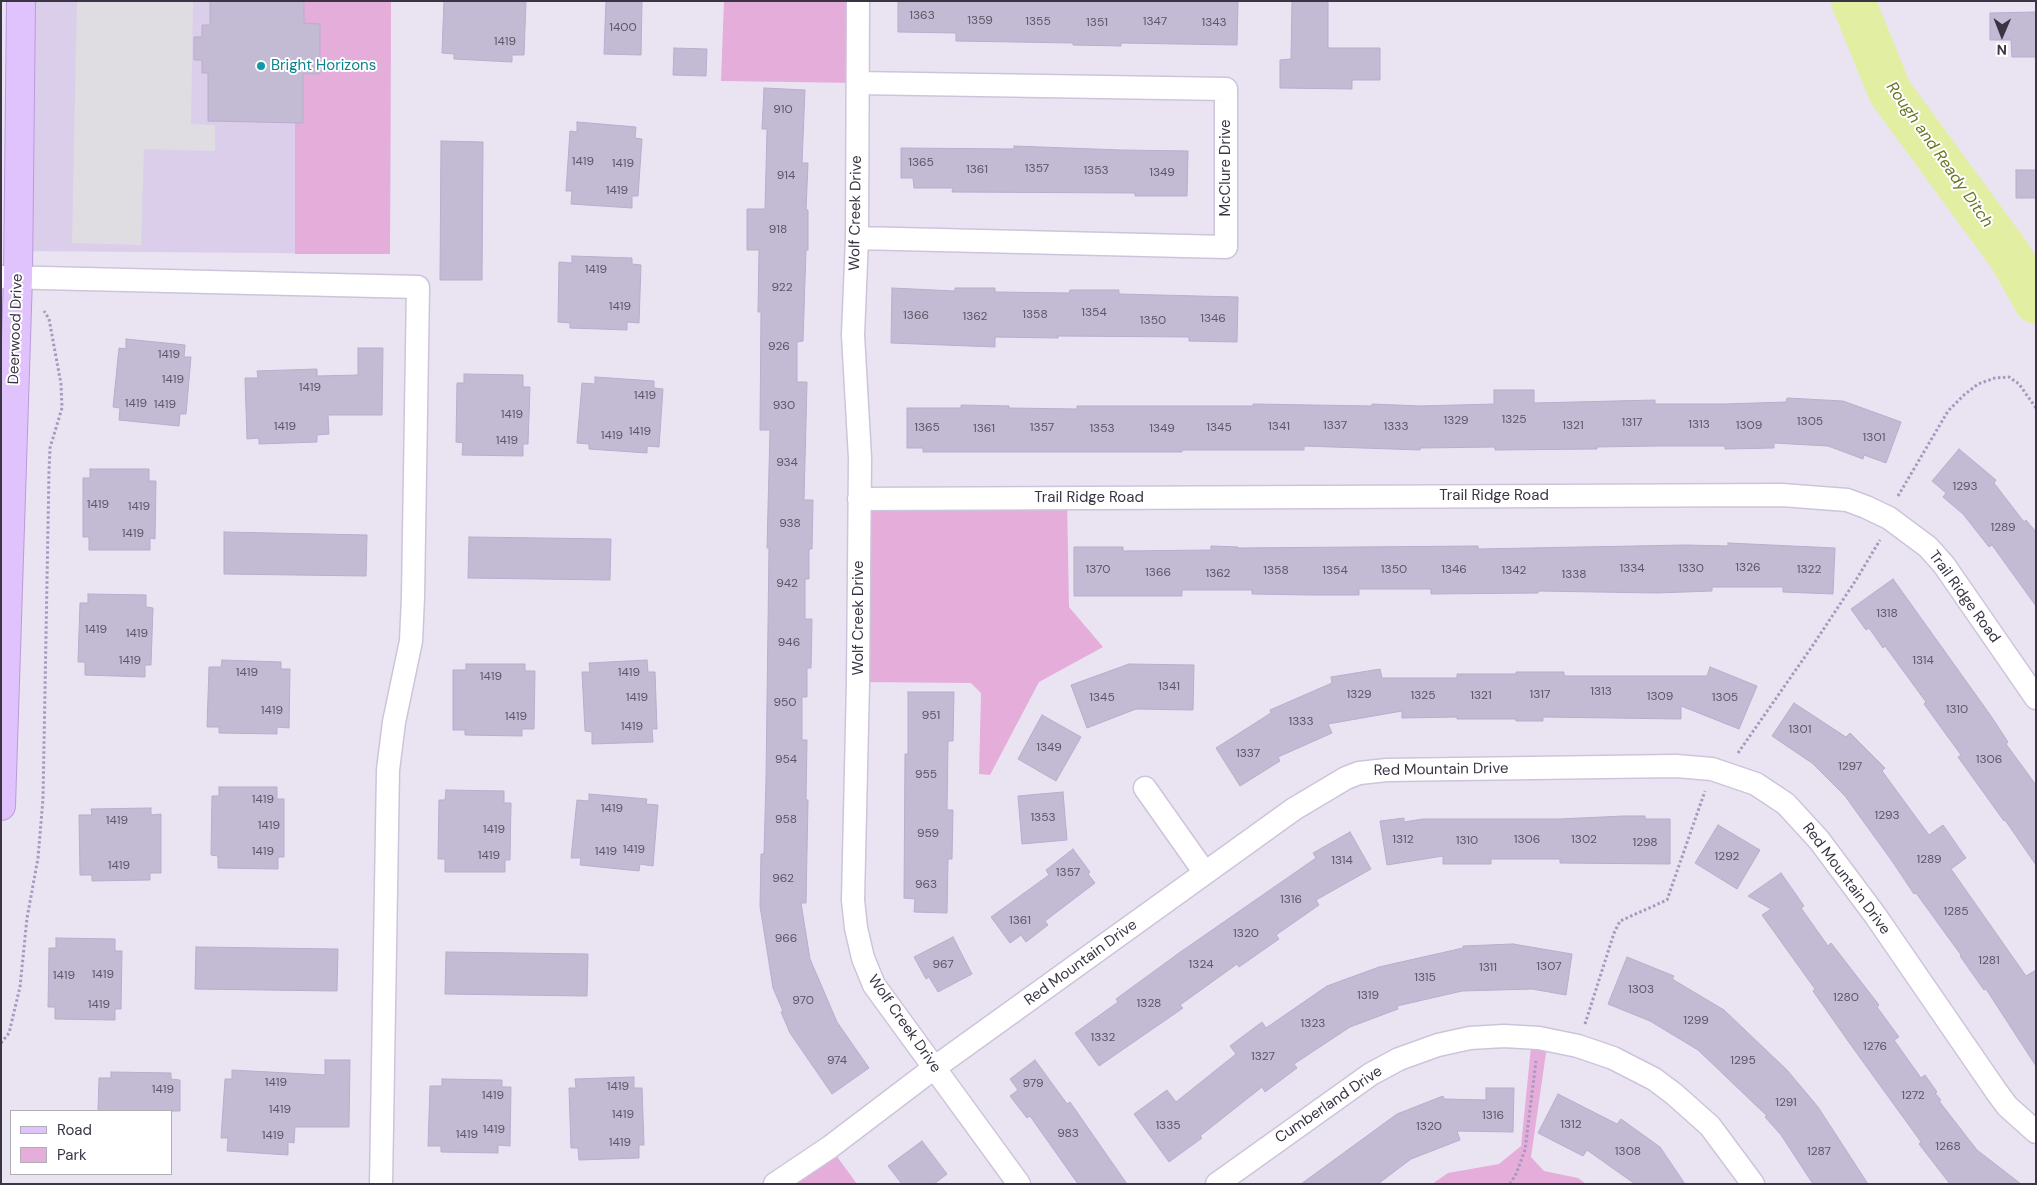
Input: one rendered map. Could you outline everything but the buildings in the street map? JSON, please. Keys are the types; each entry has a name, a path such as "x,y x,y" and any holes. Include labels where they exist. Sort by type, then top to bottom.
{"street":[{"name":"Deerwood Drive","path":"2,802 10,277 22,1"},
{"name":"Wolf Creek Drive","path":"858,1 857,238 853,335 860,458 858,682 853,900 856,928 863,958 874,985 1019,1184"},
{"name":"McClure Drive","path":"857,238 1226,247 1226,89 858,83"},
{"path":"10,277 418,287 411,633 388,770 381,1184"},
{"name":"Trail Ridge Road","path":"860,499 1782,495 1846,500 1889,518 1928,547 1944,565 2036,698"},
{"name":"Red Mountain Drive","path":"775,1184 830,1147 934,1068 1294,809 1336,783 1359,773 1387,770 1676,766 1719,771 1756,784 1772,794 1804,822 1875,915 1996,1091 2013,1112 2036,1132"},
{"path":"1145,788 1205,873"},
{"name":"Cumberland Drive","path":"1217,1184 1358,1082 1399,1059 1438,1045 1470,1038 1504,1036 1539,1038 1578,1046 1634,1068 1654,1079 1710,1126 1753,1184"}],"path":[{"path":"1,1043 9,1033 20,987 28,918 38,858 43,799 50,448 62,408 61,384 48,319 41,306"},
{"path":"1578,1046 1614,933 1620,921 1667,900 1719,771 1846,595 1948,411 1978,384 1995,378 2009,377 2019,384 2036,408"},
{"path":"1510,1184 1525,1150 1539,1038"}],"shaded area":[{"path":"21,1 391,1 390,254 18,251"},
{"path":"77,1 193,1 191,124 215,125 215,151 144,149 141,245 72,243"}],"green space":[{"path":"304,1 391,1 390,254 295,254 295,122 303,122 303,74 320,74 320,24 304,23"},
{"path":"724,1 858,1 858,83 721,81"},
{"path":"1067,498 1069,607 1103,647 1039,682 990,775 979,774 981,693 971,683 858,682 859,499"},
{"path":"1532,1037 1548,1039 1531,1157 1544,1171 1578,1178 1586,1184 1432,1184 1448,1173 1499,1164 1521,1146"},
{"path":"830,1147 857,1184 775,1184"}],"waterway":[{"name":"Rough and Ready Ditch","path":"1853,1 1890,92 2010,256 2036,302"}],"place":[{"name":"Bright Horizons","path":"261,66"}]}
